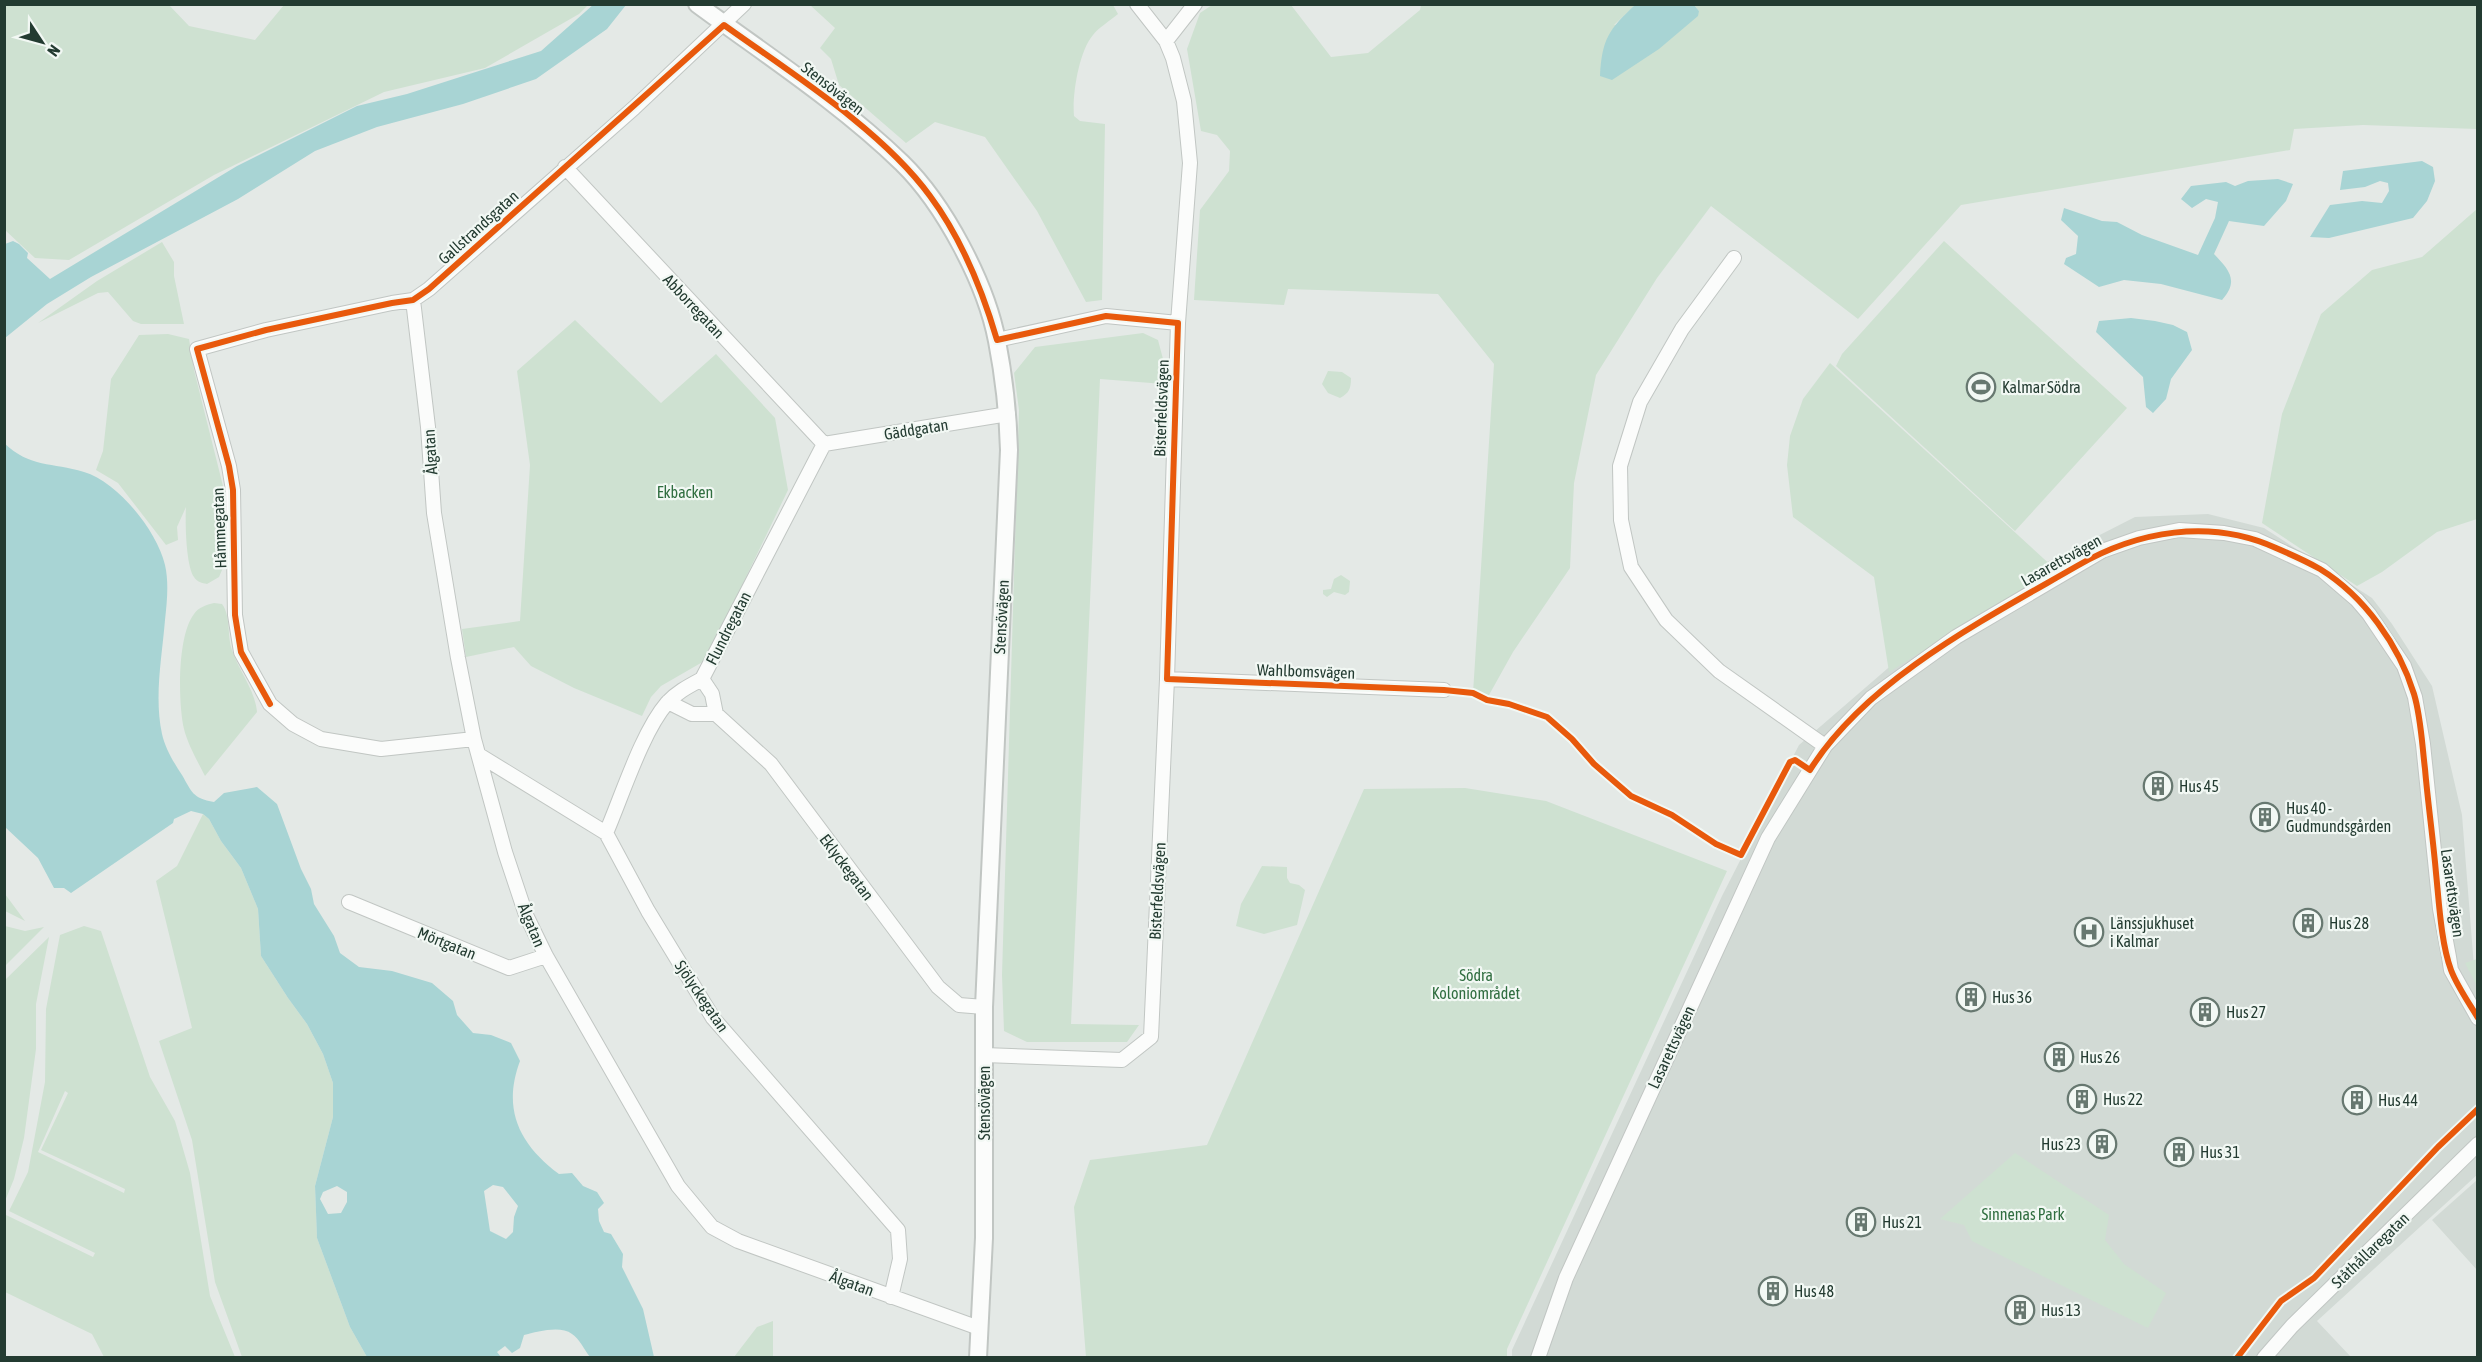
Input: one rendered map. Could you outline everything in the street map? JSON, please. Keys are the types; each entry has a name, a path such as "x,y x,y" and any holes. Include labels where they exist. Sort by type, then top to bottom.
{"street":[{"name":"Stensövägen","path":"697,4 854,121 903,164 930,196 953,231 973,271 997,340 1008,414 1009,450 984,1007 984,1238 978,1358"},
{"name":"Gallstrandsgatan","path":"197,348 266,330 413,300 429,289 565,168 724,25 744,4"},
{"name":"Bisterfeldsvägen","path":"984,1055 1122,1060 1152,1037 1167,679 1178,323 1190,163 1184,101 1173,58 1166,41 1137,4"},
{"path":"1166,41 1195,4"},
{"name":"Abborregatan","path":"565,168 824,444"},
{"path":"1734,258 1682,329 1640,402 1620,466 1621,520 1631,567 1666,620 1719,671 1825,746"},
{"name":"Ålgatan","path":"413,300 428,427 434,513 474,739 508,862 526,915 546,957 678,1186 712,1227 738,1241 979,1328"},
{"path":"997,340 1106,316 1178,323"},
{"name":"Håmmegatan","path":"197,348 229,466 233,490 235,615 241,651 270,704 293,724 321,739 381,749 474,739"},
{"name":"Gäddgatan","path":"824,444 1008,414"},
{"name":"Flundregatan","path":"606,833 653,722 668,702 684,688 702,679 824,444"},
{"name":"Lasarettsvägen","path":"1538,1358 1566,1278 1764,847 1825,746 1871,698 1937,651 2025,595 2102,551 2139,538 2179,530 2224,532 2269,545 2322,570 2357,600 2385,634 2404,666 2415,697 2423,744 2440,909 2451,970 2478,1018"},
{"name":"Eklyckegatan","path":"702,679 712,694 716,714 771,764 938,987 959,1005 984,1007"},
{"name":"Wahlbomsvägen","path":"1167,679 1444,690"},
{"path":"668,702 692,714 716,714"},
{"name":"Sjölyckegatan","path":"480,755 606,833 648,911 713,1018 898,1230 900,1259 891,1297"},
{"name":"Mörtgatan","path":"349,902 509,968 546,957"},
{"name":"Ståthållaregatan","path":"2264,1358 2292,1326 2478,1144"}],"shaded area":[{"name":"Länssjukhuset i Kalmar","path":"2208,514 2264,528 2372,598 2392,624 2432,686 2462,815 2474,967 2478,974 2478,1174 2317,1321 2351,1357 1512,1358 1512,1350 1722,896 1799,745 1924,637 2039,566 2135,517"},
{"path":"2477,1180 2477,1270 2432,1220"}],"green space":[{"path":"4,5 169,5 189,26 255,40 284,5 588,5 579,14 485,68 384,92 214,175 69,260 35,258 5,230"},
{"path":"810,5 1113,5 1118,14 1095,32 1084,51 1075,85 1074,107 1074,116 1080,121 1105,124 1102,300 1086,302 1037,211 985,137 935,122 906,143 839,85 831,59 820,48 835,28"},
{"path":"1212,5 1291,5 1331,57 1368,53 1420,10 1421,5 1635,5 1614,25 1699,11 1694,5 2477,5 2477,129 2363,125 2294,129 2290,150 1961,205 1858,319 1711,206 1657,278 1596,375 1574,483 1570,568 1513,652 1489,695 1473,693 1494,364 1438,294 1288,289 1284,305 1194,300 1200,210 1229,171 1230,151 1217,135 1201,131 1187,49 1200,13"},
{"path":"2477,209 2477,519 2437,532 2382,572 2357,586 2262,523 2282,414 2321,314 2372,270 2422,257"},
{"name":"Kalmar Södra","path":"1944,241 2127,408 2015,531 1836,366 1842,354"},
{"path":"162,242 174,262 174,276 184,324 141,324 133,321 108,292 98,293 38,323 97,281"},
{"name":"Ekbacken","path":"575,320 661,403 716,354 775,418 788,490 706,660 661,686 651,697 642,716 574,688 531,666 514,647 466,657 462,629 520,621 530,465 517,371"},
{"path":"1143,333 1158,340 1163,359 1164,384 1100,379 1071,1024 1139,1025 1127,1042 1027,1042 1004,1031 1002,975 1019,410 1014,373 1035,347"},
{"path":"168,334 189,339 194,370 223,486 225,563 219,577 207,584 201,583 194,577 189,564 186,507 177,527 178,540 166,545 118,483 96,470 103,451 111,379 139,335"},
{"path":"1830,363 2055,569 1889,672 1874,577 1793,517 1787,465 1790,436 1803,399"},
{"path":"1328,371 1342,372 1351,378 1349,390 1340,398 1328,393 1322,384"},
{"path":"1341,575 1350,581 1349,592 1345,595 1334,592 1327,597 1323,594 1323,590 1331,589 1334,579"},
{"path":"214,603 222,604 225,609 232,650 250,688 257,712 205,776 184,729 180,670 188,624 198,610"},
{"name":"Södra Koloniområdet","path":"1465,788 1546,801 1727,871 1507,1349 1507,1357 1086,1357 1074,1207 1090,1160 1207,1145 1364,789"},
{"path":"203,814 209,819 221,841 241,868 258,909 261,956 307,1024 323,1054 333,1083 333,1117 315,1186 317,1238 350,1327 367,1357 242,1357 215,1282 192,1140 159,1041 192,1028 156,881 177,866"},
{"path":"1262,866 1287,867 1287,878 1290,883 1299,885 1305,890 1297,925 1264,934 1236,926 1241,904"},
{"path":"5,894 25,921 5,911"},
{"path":"5,926 25,931 44,927 5,966"},
{"path":"84,926 101,931 150,1077 175,1121 190,1173 210,1296 235,1357 104,1357 92,1334 5,1292 4,1219 6,1215 93,1257 95,1253 9,1211 28,1172 45,1082 46,1009 60,935","holes":["65,1091 68,1093 41,1150 125,1189 124,1193 38,1152"]},
{"path":"49,937 36,1004 36,1049 24,1138 14,1179 5,1201 5,980"},
{"path":"2478,959 2477,986 2465,963"},
{"name":"Sinnenas Park","path":"2015,1153 2109,1215 2105,1240 2124,1264 2166,1293 2148,1328 1972,1241 1964,1225 1940,1219"},
{"path":"773,1321 773,1357 734,1357 757,1327"}],"water":[{"path":"594,4 626,5 607,29 536,79 463,104 377,127 315,151 238,199 91,277 47,304 5,338 5,244 13,241 19,244 28,253 27,258 50,279 237,166 357,106 407,94 541,51"},
{"path":"1635,5 1694,5 1699,11 1698,16 1659,49 1612,80 1600,76 1605,44 1613,28"},
{"path":"2422,161 2433,167 2435,181 2427,201 2413,218 2329,238 2310,237 2330,205 2362,201 2382,203 2389,191 2388,183 2380,181 2365,187 2340,190 2343,171"},
{"path":"2278,179 2293,184 2286,201 2264,226 2229,221 2214,254 2230,275 2230,286 2222,300 2161,284 2124,280 2099,287 2064,264 2066,258 2076,254 2078,236 2061,220 2064,208 2102,221 2117,222 2142,235 2198,255 2215,218 2218,202 2206,199 2192,208 2181,199 2191,186 2226,182 2235,186 2248,181"},
{"path":"2131,318 2173,325 2187,332 2192,350 2171,379 2166,399 2153,413 2146,407 2143,377 2096,332 2099,321"},
{"path":"4,443 32,461 97,477 122,497 145,523 161,552 167,578 159,691 162,734 170,755 188,786 197,796 214,802 224,793 257,787 277,804 301,869 311,889 314,904 334,936 340,953 359,967 392,971 432,983 453,1001 457,1015 473,1033 491,1035 511,1043 520,1061 513,1095 514,1110 524,1138 559,1174 572,1173 583,1186 597,1192 604,1203 598,1209 599,1221 604,1232 611,1234 623,1254 622,1267 643,1309 654,1357 590,1357 575,1336 567,1331 555,1330 524,1335 520,1348 512,1353 505,1346 497,1352 501,1357 367,1357 350,1327 317,1238 315,1186 333,1117 333,1083 323,1054 307,1024 261,956 258,909 241,868 221,841 209,819 203,814 191,811 174,819 173,823 71,893 64,888 54,888 38,858 5,827","holes":["493,1185 503,1187 518,1206 514,1217 513,1232 506,1239 490,1231 484,1191","337,1186 347,1192 347,1202 341,1213 328,1214 320,1199 323,1192"]}],"cycle path":[{"path":"270,704 241,652 235,615 233,490 229,466 197,349 266,330 413,300 429,289 724,25 834,104 887,148 910,172 930,196 952,229 978,283 997,340 1106,316 1178,323 1167,679 1444,690 1473,693 1487,700 1509,704 1547,717 1572,739 1594,764 1631,796 1672,815 1716,844 1741,855 1790,762 1795,760 1810,770 1834,737 1895,679 2004,607 2100,554 2149,537 2200,531 2226,533 2251,539 2304,560 2336,580 2365,607 2378,623 2399,658 2414,694 2420,722 2445,948 2454,976 2478,1018"},
{"path":"2237,1358 2281,1301 2314,1278 2438,1147 2478,1109"}],"place":[{"name":"Kalmar Södra","path":"1981,387"},
{"name":"Hus 45","path":"2158,786"},
{"name":"Hus 40 - Gudmundsgården","path":"2265,817"},
{"name":"Hus 28","path":"2308,923"},
{"name":"Länssjukhuset i Kalmar","path":"2089,932"},
{"name":"Hus 36","path":"1971,997"},
{"name":"Hus 27","path":"2205,1012"},
{"name":"Hus 26","path":"2059,1057"},
{"name":"Hus 22","path":"2082,1099"},
{"name":"Hus 44","path":"2357,1100"},
{"name":"Hus 23","path":"2102,1144"},
{"name":"Hus 31","path":"2179,1152"},
{"name":"Hus 21","path":"1861,1222"},
{"name":"Hus 48","path":"1773,1291"},
{"name":"Hus 13","path":"2020,1310"}]}
